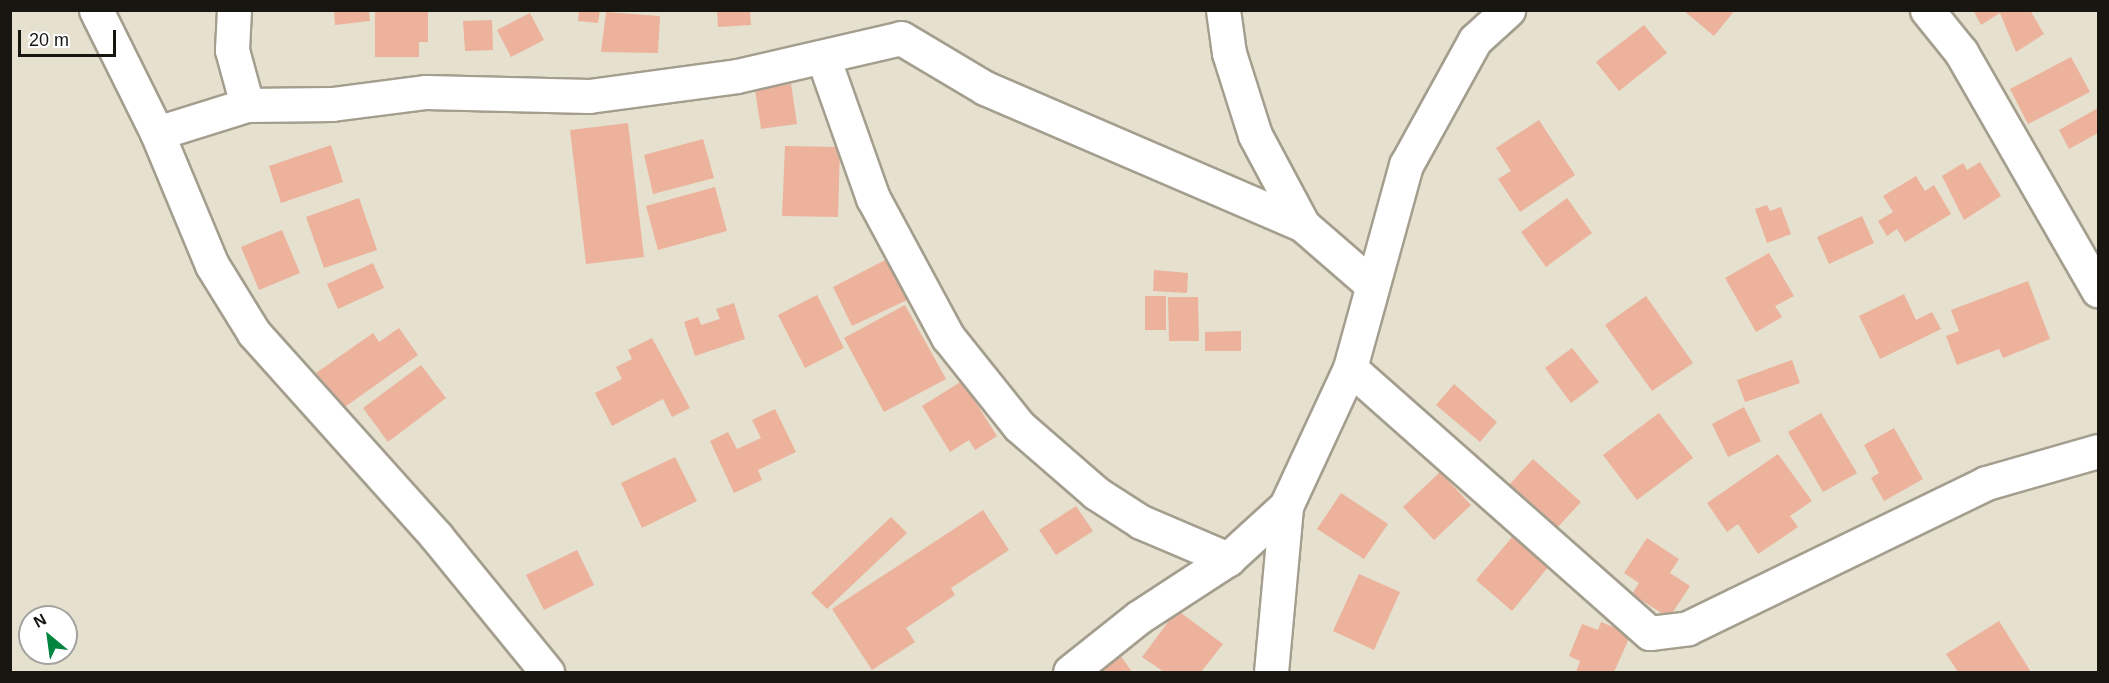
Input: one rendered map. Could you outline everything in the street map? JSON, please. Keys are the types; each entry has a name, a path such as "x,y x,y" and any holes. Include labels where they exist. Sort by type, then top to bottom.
{"street":[{"path":"96,10 157,133 212,265 254,333 436,536 547,672"},
{"path":"234,10 232,50 247,105"},
{"path":"1223,10 1232,65 1255,135 1303,225"},
{"path":"1270,672 1286,506 1350,368 1406,165 1432,112 1475,40 1508,10"},
{"path":"1927,10 1961,52 2098,290"},
{"path":"157,133 247,105 332,104 426,92 589,96 737,76 901,38 985,88 1303,225 1372,285"},
{"path":"824,57 873,198 948,337 969,364 1019,426 1096,493 1141,522 1228,559"},
{"path":"1350,368 1650,633 1688,628 1986,483 2098,451"},
{"path":"1070,672 1138,617 1228,559 1286,506"}],"building":[{"path":"334,10 369,10 370,21 335,25"},
{"path":"375,10 428,10 428,42 419,42 419,57 375,57"},
{"path":"579,10 600,10 598,23 578,21"},
{"path":"717,10 750,10 751,25 718,27"},
{"path":"1683,10 1735,10 1714,36"},
{"path":"1973,10 2030,10 2044,34 2016,52 2000,13 1981,25"},
{"path":"606,12 660,16 658,53 601,52"},
{"path":"530,13 544,40 511,57 497,30"},
{"path":"492,20 493,50 465,51 463,21"},
{"path":"1644,25 1667,53 1619,91 1596,62"},
{"path":"2071,57 2090,92 2028,124 2010,89"},
{"path":"791,84 797,124 761,129 755,90"},
{"path":"2098,108 2098,133 2069,149 2059,130"},
{"path":"1539,120 1575,175 1520,212 1498,179 1511,171 1496,148"},
{"path":"628,123 644,257 586,264 570,130"},
{"path":"703,139 714,178 653,194 644,155"},
{"path":"331,145 343,182 281,203 269,166"},
{"path":"785,146 840,147 838,217 782,216"},
{"path":"1980,162 2001,196 1964,220 1942,176 1963,163 1967,170"},
{"path":"1916,176 1925,191 1934,185 1951,214 1905,242 1897,229 1887,236 1878,221 1893,212 1883,196"},
{"path":"715,187 727,231 658,250 646,206"},
{"path":"359,198 377,250 324,268 306,217"},
{"path":"1567,198 1592,233 1546,267 1521,232"},
{"path":"1767,205 1770,211 1781,207 1791,234 1767,243 1755,209"},
{"path":"1862,216 1874,243 1829,264 1817,237"},
{"path":"282,230 300,273 259,290 241,247"},
{"path":"1769,253 1794,296 1775,306 1782,317 1756,332 1725,278"},
{"path":"887,259 907,300 852,326 833,287"},
{"path":"373,263 384,288 338,309 327,284"},
{"path":"1154,270 1188,273 1187,293 1153,291"},
{"path":"2028,281 2050,339 2003,358 1999,349 1957,365 1946,336 1959,331 1951,310"},
{"path":"1904,294 1916,320 1932,312 1941,329 1880,359 1859,316"},
{"path":"817,295 844,348 805,368 778,315"},
{"path":"1145,296 1166,296 1166,330 1145,330"},
{"path":"1646,296 1693,363 1652,391 1605,325"},
{"path":"1168,297 1198,297 1199,341 1169,341"},
{"path":"734,303 745,339 695,356 684,322 698,317 701,325 720,319 716,309"},
{"path":"905,305 946,379 884,412 844,338"},
{"path":"399,328 418,355 342,409 316,373 373,333 379,342"},
{"path":"1241,331 1241,351 1205,351 1205,332"},
{"path":"652,338 690,408 672,417 663,399 612,426 595,393 622,379 616,367 632,359 628,350"},
{"path":"1572,348 1599,382 1571,403 1545,368"},
{"path":"1792,360 1800,383 1745,402 1737,380"},
{"path":"421,365 446,398 388,442 363,408"},
{"path":"962,381 997,436 975,450 969,440 950,452 922,406"},
{"path":"1454,384 1497,422 1480,442 1436,405"},
{"path":"1744,407 1761,441 1728,457 1712,424"},
{"path":"775,409 796,452 758,470 762,480 734,493 710,441 728,432 737,449 761,438 752,420"},
{"path":"1659,413 1693,458 1637,500 1603,455"},
{"path":"1821,413 1857,473 1823,492 1788,432"},
{"path":"1894,428 1923,479 1884,501 1871,478 1879,473 1864,445"},
{"path":"1778,454 1812,501 1790,516 1798,527 1758,554 1738,524 1727,532 1707,503"},
{"path":"675,457 697,501 642,528 621,483"},
{"path":"1533,459 1581,502 1556,529 1508,486"},
{"path":"1440,472 1471,505 1434,540 1403,507"},
{"path":"1341,493 1388,524 1364,559 1317,529"},
{"path":"1076,506 1093,531 1056,555 1039,530"},
{"path":"983,510 1009,550 951,588 955,595 906,628 915,642 872,670 832,609"},
{"path":"891,517 907,533 827,609 811,593"},
{"path":"1513,536 1549,566 1512,611 1476,580"},
{"path":"1647,538 1679,559 1670,573 1690,586 1669,618 1632,594 1639,583 1624,573"},
{"path":"577,550 594,585 544,610 526,575"},
{"path":"1359,574 1400,592 1374,650 1333,631"},
{"path":"1177,610 1223,644 1201,672 1164,672 1142,657"},
{"path":"1999,621 2031,672 1958,672 1946,654"},
{"path":"1601,622 1631,634 1614,672 1576,672 1580,661 1569,656 1582,624 1598,630"},
{"path":"1115,648 1132,672 1080,672"}]}
